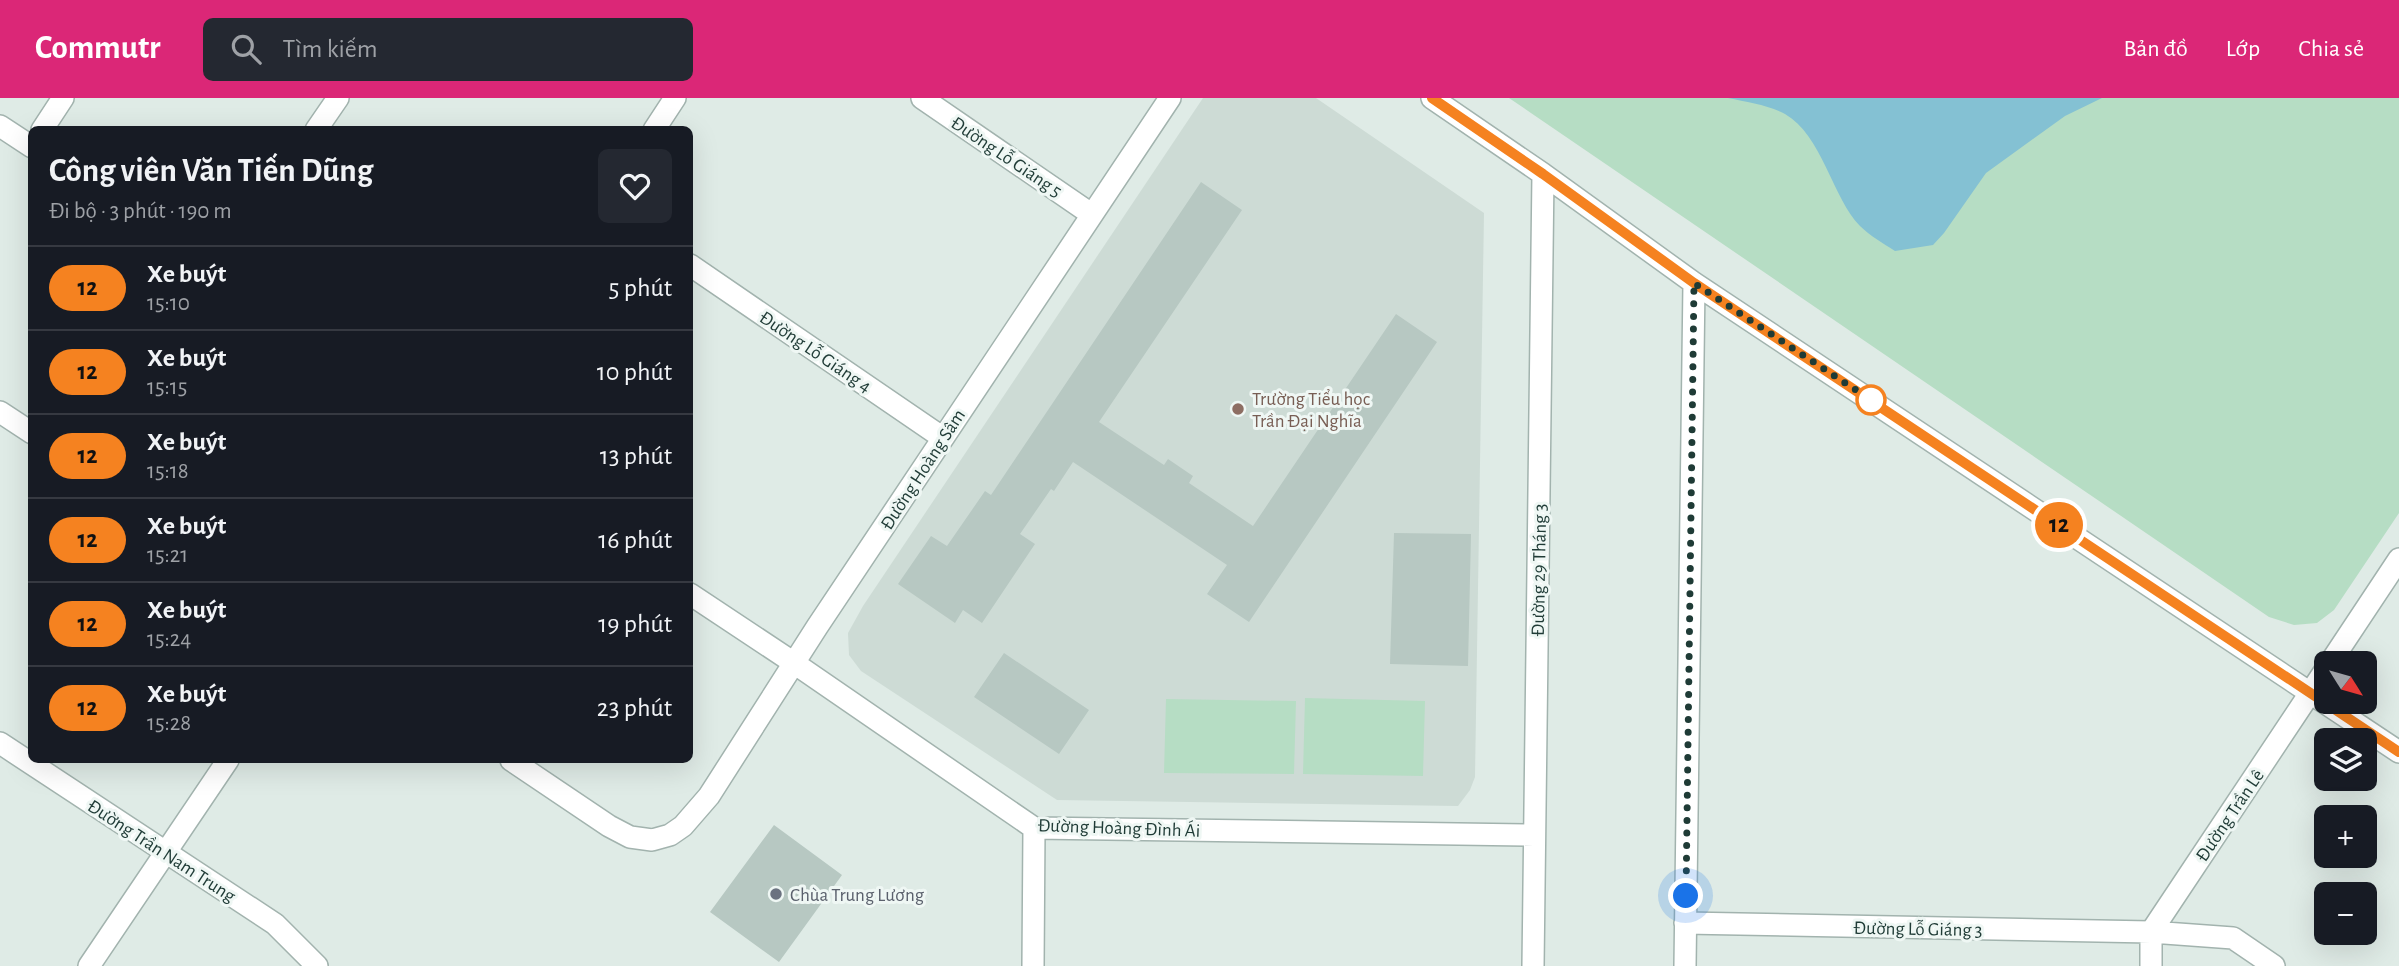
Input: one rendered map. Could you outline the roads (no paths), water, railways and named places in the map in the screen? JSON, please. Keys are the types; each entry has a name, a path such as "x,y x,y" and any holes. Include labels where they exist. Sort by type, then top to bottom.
{"street":[{"path":"45,126 64,98"},
{"path":"319,126 338,98"},
{"path":"657,126 675,98"},
{"name":"Đường Lỗ Giáng 5","path":"922,98 1091,214"},
{"name":"Đường Hoàng Sâm","path":"515,763 609,826 630,837 652,840 670,835 683,826 709,796 794,663 1170,98"},
{"path":"1432,98 1694,283 2399,752"},
{"path":"0,126 28,139"},
{"name":"Đường 29 Tháng 3","path":"1533,966 1543,174"},
{"name":"Đường Lỗ Giáng 4","path":"693,267 943,438"},
{"path":"1685,966 1694,283"},
{"path":"0,412 28,430"},
{"path":"2338,651 2399,559"},
{"name":"Đường Hoàng Đình Ái","path":"693,596 1034,828 1534,835"},
{"name":"Đường Trần Lê","path":"2151,933 2314,687"},
{"name":"Đường Trần Nam Trung","path":"0,743 28,762"},
{"name":"Đường Trần Nam Trung","path":"30,763 275,924 317,966"},
{"path":"89,966 226,763"},
{"path":"1033,966 1034,828"},
{"name":"Đường Lỗ Giáng 3","path":"1685,923 2151,933 2233,939 2274,966"},
{"path":"2151,933 2151,966"}],"water":[{"path":"1728,98 2102,98 2065,116 1986,173 1933,245 1895,251 1860,226 1842,200 1809,137 1798,124 1772,108"}],"place":[{"name":"Trường Tiểu học Trần Đại Nghĩa","path":"1238,409"},
{"name":"Chùa Trung Lương","path":"776,894"}]}
